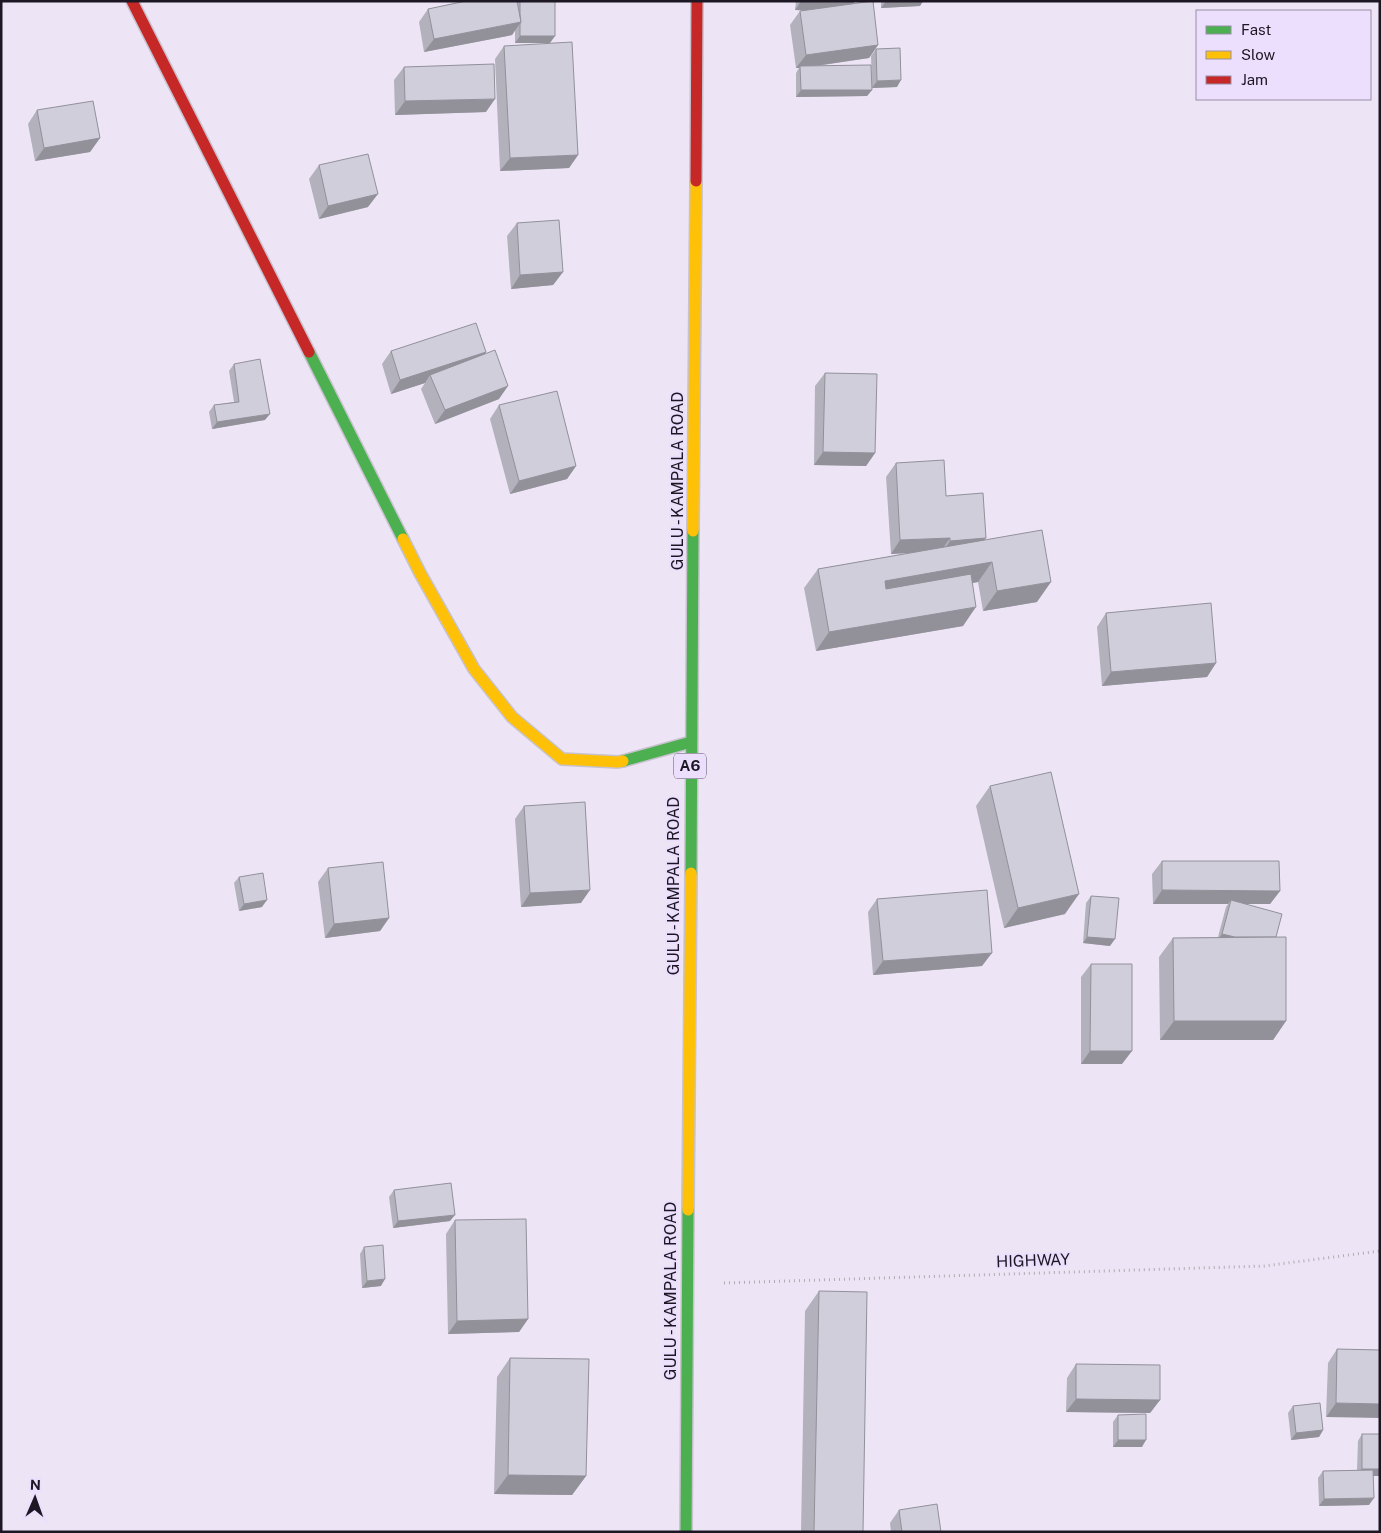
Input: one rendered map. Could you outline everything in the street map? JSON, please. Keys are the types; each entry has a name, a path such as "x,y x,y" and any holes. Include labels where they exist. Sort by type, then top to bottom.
{"main road":[{"path":"132,1 420,572 474,669 512,717 562,759 618,762 691,742"},
{"name":"GULU - KAMPALA ROAD","path":"686,1532 686,1284 697,1"}],"path":[{"name":"HIGHWAY","path":"686,1284 1264,1266 1380,1251"}],"building":[{"path":"466,1 517,1 521,22 434,39 428,9"},
{"path":"520,1 555,1 555,36 520,36"},
{"path":"873,1 878,45 806,55 800,11"},
{"path":"572,42 578,155 510,158 504,46"},
{"path":"900,48 901,80 877,81 876,49"},
{"path":"494,64 495,99 405,101 404,67"},
{"path":"871,65 872,90 801,90 800,66"},
{"path":"93,101 100,138 44,148 37,110"},
{"path":"368,154 378,194 328,206 319,165"},
{"path":"559,220 563,272 520,275 517,223"},
{"path":"476,323 486,352 400,380 391,351"},
{"path":"495,350 508,386 445,410 430,375"},
{"path":"260,359 270,414 217,422 214,405 239,402 234,364"},
{"path":"825,373 877,374 875,453 823,452"},
{"path":"557,391 576,466 519,481 499,405"},
{"path":"944,460 946,496 983,493 986,538 950,541 950,538 900,540 896,463"},
{"path":"1042,530 1051,582 997,591 992,562 885,581 886,589 971,574 976,607 829,632 818,569"},
{"path":"1211,603 1216,663 1111,672 1106,613"},
{"path":"1051,772 1079,894 1018,908 990,786"},
{"path":"585,802 590,890 530,893 524,806"},
{"path":"1162,861 1279,861 1280,891 1162,890"},
{"path":"383,862 389,918 334,924 328,868"},
{"path":"263,873 267,900 244,904 239,877"},
{"path":"987,890 992,953 883,961 877,899"},
{"path":"1091,896 1119,898 1115,939 1087,937"},
{"path":"1231,900 1282,914 1276,937 1235,937 1222,934"},
{"path":"1286,937 1286,1021 1174,1021 1173,938"},
{"path":"1091,964 1132,964 1132,1051 1090,1051"},
{"path":"451,1183 455,1215 398,1221 394,1190"},
{"path":"526,1219 528,1319 457,1321 455,1220"},
{"path":"383,1245 385,1279 367,1281 364,1247"},
{"path":"819,1291 867,1292 863,1532 814,1532"},
{"path":"1337,1349 1380,1350 1380,1404 1336,1403"},
{"path":"510,1358 589,1359 586,1476 508,1475"},
{"path":"1076,1364 1160,1365 1160,1400 1076,1399"},
{"path":"1320,1403 1323,1430 1296,1433 1293,1406"},
{"path":"1146,1414 1146,1440 1118,1440 1118,1415"},
{"path":"1362,1434 1380,1434 1380,1469 1362,1469"},
{"path":"1373,1470 1374,1498 1324,1499 1323,1471"},
{"path":"937,1504 941,1532 902,1532 899,1510"}],"traffic: fast":[{"path":"309,352 403,539"},
{"path":"691,873 693,531"},
{"path":"623,761 691,742"},
{"path":"686,1532 688,1210"}],"traffic: slow":[{"path":"693,531 696,181"},
{"path":"403,539 474,669 512,717 562,759 623,761"},
{"path":"688,1210 691,873"}],"traffic: jam":[{"path":"132,1 309,352"},
{"path":"696,181 697,1"}]}
